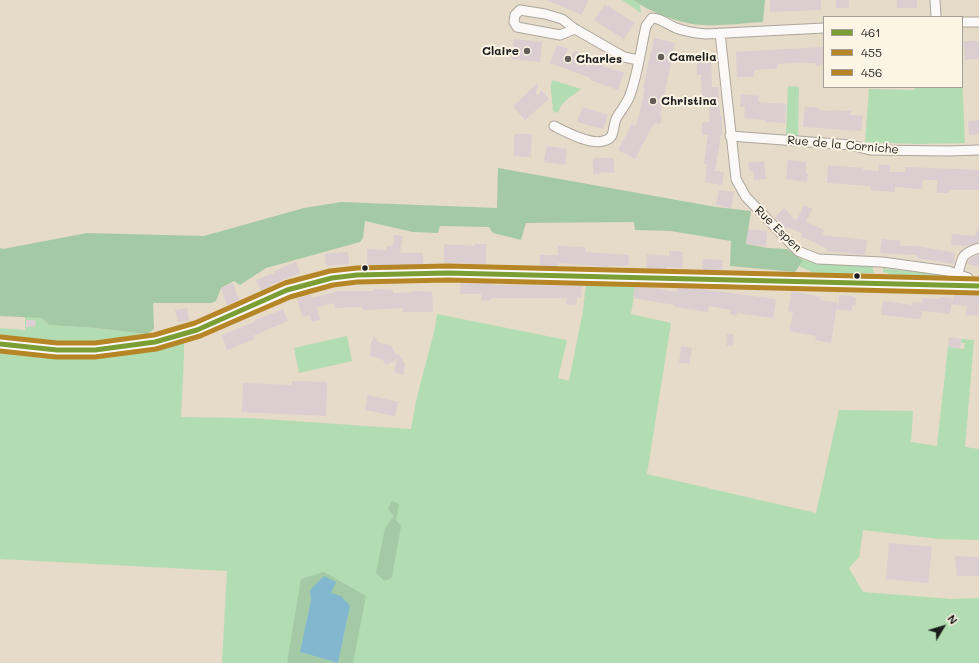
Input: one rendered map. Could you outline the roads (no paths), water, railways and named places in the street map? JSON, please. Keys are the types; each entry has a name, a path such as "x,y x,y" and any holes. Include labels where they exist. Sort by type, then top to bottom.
{"main road":[{"path":"0,344 57,350 95,350 155,342 197,330 287,290 332,278 357,275 454,273 977,286"}],"street":[{"path":"935,0 936,16"},
{"path":"575,28 560,35 517,27 514,22 515,14 520,10 545,14 562,19 624,57 638,60"},
{"path":"554,126 579,138 592,141 603,142 613,134 615,120 629,96 646,26 652,18 657,18 676,28 691,33 823,28"},
{"path":"963,22 979,22"},
{"name":"Rue Espen","path":"720,33 730,136 736,179 746,197 798,251 818,259 882,262 958,274 968,278 977,286"},
{"name":"Rue de la Corniche","path":"730,136 850,145 870,150 979,150"},
{"path":"958,274 963,256 969,251 979,248"}],"water":[{"path":"324,576 336,582 331,593 341,596 350,606 338,663 300,652 311,600 310,590"}],"place":[{"name":"Claire","path":"527,51"},
{"name":"Camelia","path":"661,57"},
{"name":"Charles","path":"568,59"},
{"name":"Christina","path":"653,101"}]}
